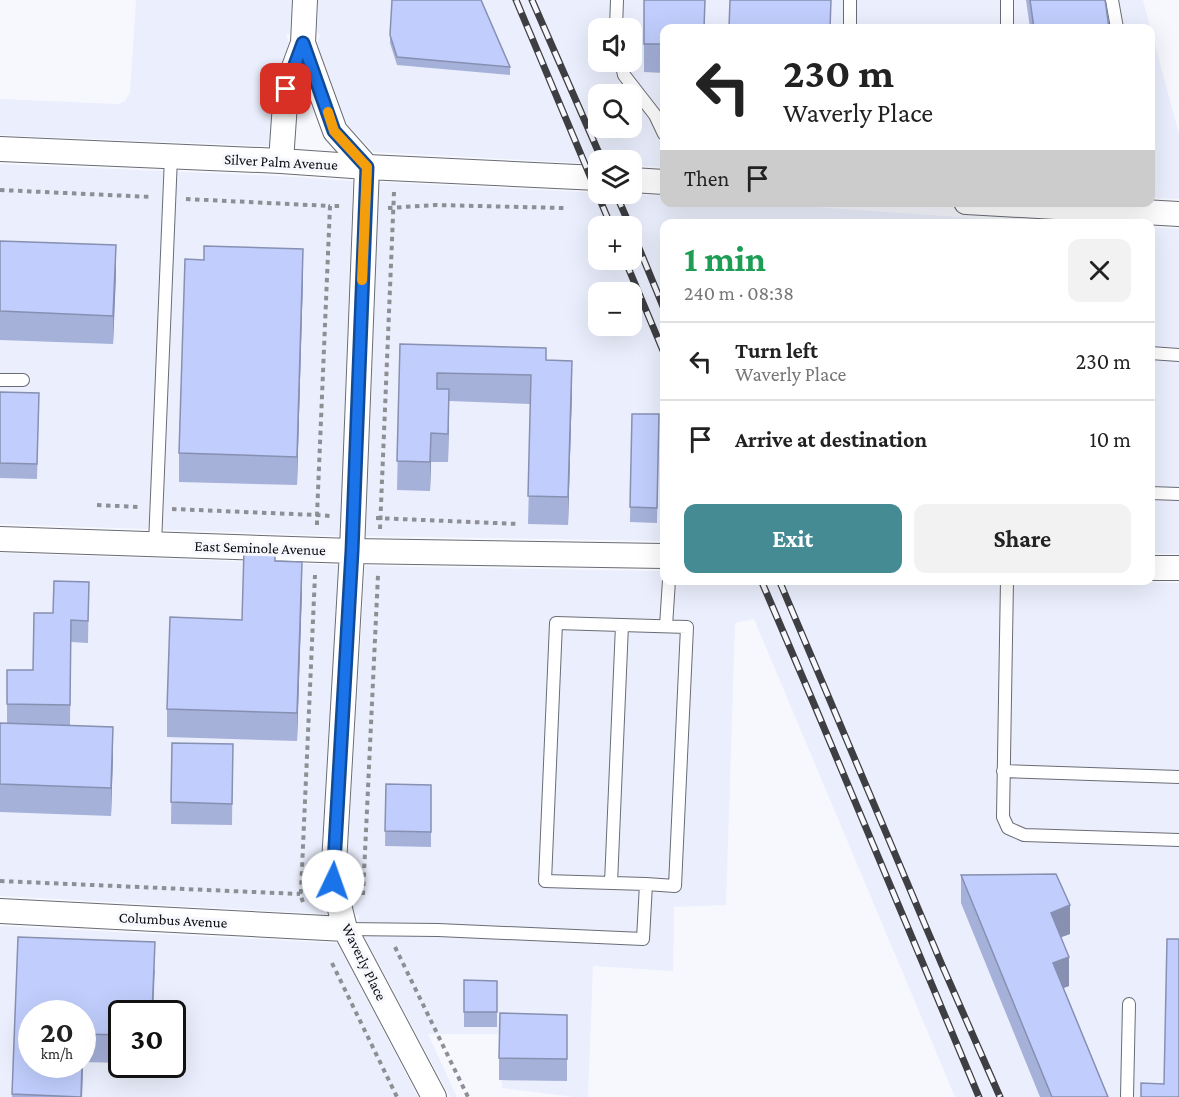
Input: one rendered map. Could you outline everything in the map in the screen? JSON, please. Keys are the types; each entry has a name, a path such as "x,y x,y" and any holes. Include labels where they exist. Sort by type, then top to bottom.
{"street":[{"path":"281,161 286,89 303,43 304,0"},
{"path":"303,43 334,131 367,167"},
{"name":"Silver Palm Avenue","path":"0,149 588,178"},
{"name":"Waverly Place","path":"367,167 354,517 333,881 345,929 434,1097"},
{"path":"642,181 660,182"},
{"path":"1019,207 1074,216 1141,207 1179,214"},
{"name":"East Seminole Avenue","path":"0,539 352,551 660,556"},
{"path":"1155,568 1179,568"},
{"name":"Columbus Avenue","path":"0,911 345,929"}],"lane":[{"path":"616,18 617,0"},
{"path":"850,0 850,24"},
{"path":"1006,24 1007,0"},
{"path":"1112,0 1116,24"},
{"path":"623,72 655,115 660,126"},
{"path":"155,544 171,157"},
{"path":"1155,353 1179,355"},
{"path":"0,380 23,380"},
{"path":"1155,493 1179,494"},
{"path":"666,626 669,585"},
{"path":"1007,585 1003,818 1008,828 1024,835 1179,840"},
{"path":"556,623 666,626 687,627 675,886 545,881 556,623"},
{"path":"611,883 622,625"},
{"path":"1003,771 1179,777"},
{"path":"345,929 438,930 643,939 646,884"},
{"path":"1126,1097 1129,1004"}],"path":[{"path":"397,1097 300,894 330,206 394,208 435,205 564,208"},
{"path":"97,505 519,524"},
{"path":"0,882 300,894"},
{"path":"386,929 468,1097"}],"shaded area":[{"path":"136,0 292,0 290,33 286,35 289,43 273,88 269,146 0,135 0,99 118,104 125,101 130,92"},
{"path":"318,0 1143,0 1149,24 660,24 660,167 642,166 642,150 588,150 588,163 373,152 346,123 317,43 320,35 317,33"},
{"path":"1155,45 1179,134 1179,199 1155,198"},
{"path":"0,164 353,181 340,536 0,524"},
{"path":"379,182 588,192 588,204 642,204 642,195 660,196 660,207 816,207 986,219 660,219 660,541 366,536"},
{"path":"1155,227 1179,229 1179,554 1155,553"},
{"path":"0,553 339,565 320,880 328,914 0,896"},
{"path":"365,566 660,571 660,585 1155,585 1155,582 1179,583 1179,1097 955,1097 754,619 735,623 726,905 674,907 673,971 593,966 588,1097 502,1088 500,1034 428,1034 457,1097 450,1097 358,925 359,915 355,915 346,880"},
{"path":"0,926 338,943 418,1097 0,1097"}],"building":[{"path":"392,0 481,0 510,67 397,57 390,35"},
{"path":"644,0 705,0 704,24 660,24 660,44 644,44"},
{"path":"730,0 831,0 830,24 729,24"},
{"path":"1030,0 1105,0 1108,24 1033,24"},
{"path":"0,241 116,245 113,316 0,311"},
{"path":"204,246 303,249 297,457 179,453 185,259 204,260"},
{"path":"400,344 546,348 546,360 572,361 568,497 528,496 531,375 437,373 437,389 449,389 448,434 431,433 430,462 397,461"},
{"path":"0,392 39,393 37,464 0,463"},
{"path":"632,414 659,414 657,508 630,507"},
{"path":"244,550 275,551 275,561 302,562 297,713 167,709 170,617 242,620"},
{"path":"54,581 89,582 88,621 71,620 70,705 7,704 7,670 33,670 34,613 53,613"},
{"path":"0,723 113,727 111,788 0,784"},
{"path":"172,743 233,744 232,804 171,802"},
{"path":"386,784 431,785 431,832 385,831"},
{"path":"1056,874 1070,905 1051,913 1069,957 1053,963 1108,1097 1052,1097 961,875"},
{"path":"18,937 155,942 153,1000 108,1000 108,1035 96,1034 96,1000 18,1000 18,1078 82,1078 81,1097 12,1094"},
{"path":"1167,939 1179,939 1179,1097 1141,1097 1141,1083 1164,1084"},
{"path":"464,980 497,981 497,1012 464,1012"},
{"path":"500,1013 567,1015 567,1059 499,1058"}],"railway":[{"path":"516,0 607,216"},
{"path":"532,0 598,150"},
{"path":"620,204 626,216"},
{"path":"642,255 660,299"},
{"path":"629,270 660,343"},
{"path":"763,585 979,1097"},
{"path":"781,585 1000,1097"}],"slow traffic":[{"path":"328,112 334,131 367,167 362,280"}],"route":[{"path":"286,89 303,43 334,131 367,167 352,551 333,881"}]}
